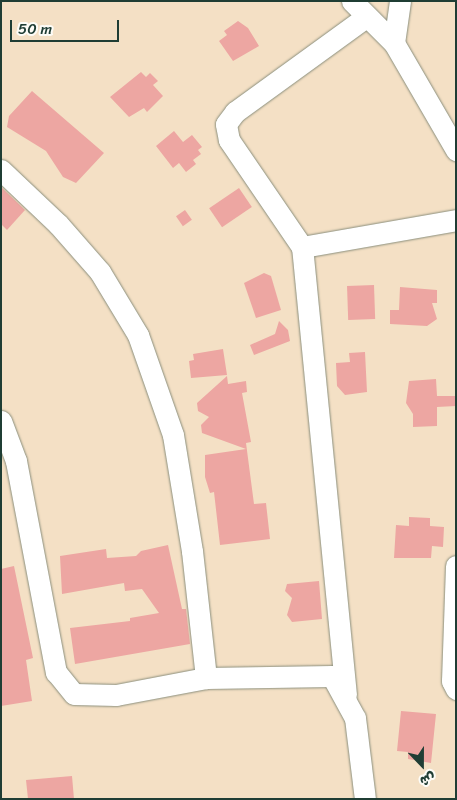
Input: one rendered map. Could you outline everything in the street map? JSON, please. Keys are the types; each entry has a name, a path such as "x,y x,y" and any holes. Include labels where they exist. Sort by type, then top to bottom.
{"street":[{"path":"352,1 394,43 456,150"},
{"path":"394,43 400,1"},
{"path":"346,701 302,246 229,140 226,124 236,112 367,16"},
{"path":"1,170 58,224 100,272 138,334 173,434 192,551 206,678"},
{"path":"302,246 456,220"},
{"path":"1,421 20,484 56,672 74,694 94,696 206,678 332,676 346,701 359,736 365,799"},
{"path":"456,566 452,681 456,689"}],"building":[{"path":"238,21 248,28 259,46 233,61 219,41 227,35 224,31"},
{"path":"141,72 146,77 150,73 158,81 153,85 163,96 147,112 144,108 129,117 110,97"},
{"path":"32,91 104,153 76,183 63,177 46,151 7,127 9,116"},
{"path":"174,131 183,142 192,135 202,147 198,150 201,154 193,160 196,164 186,172 179,163 173,168 156,146"},
{"path":"1,187 25,210 7,230 1,224"},
{"path":"239,188 252,207 222,227 209,208"},
{"path":"185,210 192,220 183,226 176,216"},
{"path":"264,273 271,276 281,310 256,318 244,283"},
{"path":"374,285 375,319 348,320 347,286"},
{"path":"400,287 437,290 437,303 432,303 437,319 427,326 390,324 390,310 399,310"},
{"path":"279,321 288,330 290,341 254,355 250,345 275,334"},
{"path":"223,349 227,375 191,378 189,361 194,360 193,354"},
{"path":"365,352 367,392 345,395 337,386 336,363 350,362 349,353"},
{"path":"227,376 228,384 246,381 247,392 242,393 251,442 246,443 254,504 266,503 270,539 220,545 214,492 210,493 205,477 205,455 246,449 202,433 201,425 209,417 198,411 197,403"},
{"path":"436,379 437,396 456,396 456,406 437,407 437,426 413,427 413,414 406,403 409,381"},
{"path":"409,517 430,518 430,526 444,527 443,547 432,546 431,558 394,558 396,525 409,526"},
{"path":"168,545 182,609 186,609 190,644 75,664 70,628 130,621 130,618 159,613 142,589 125,591 124,583 62,594 60,556 106,549 107,558 136,556 141,551"},
{"path":"14,566 33,658 26,660 32,701 1,706 1,569"},
{"path":"319,581 322,619 292,622 287,615 292,598 285,591 287,584"},
{"path":"401,711 436,714 431,763 408,759 408,752 397,751"},
{"path":"72,776 74,799 28,799 26,780"}]}
